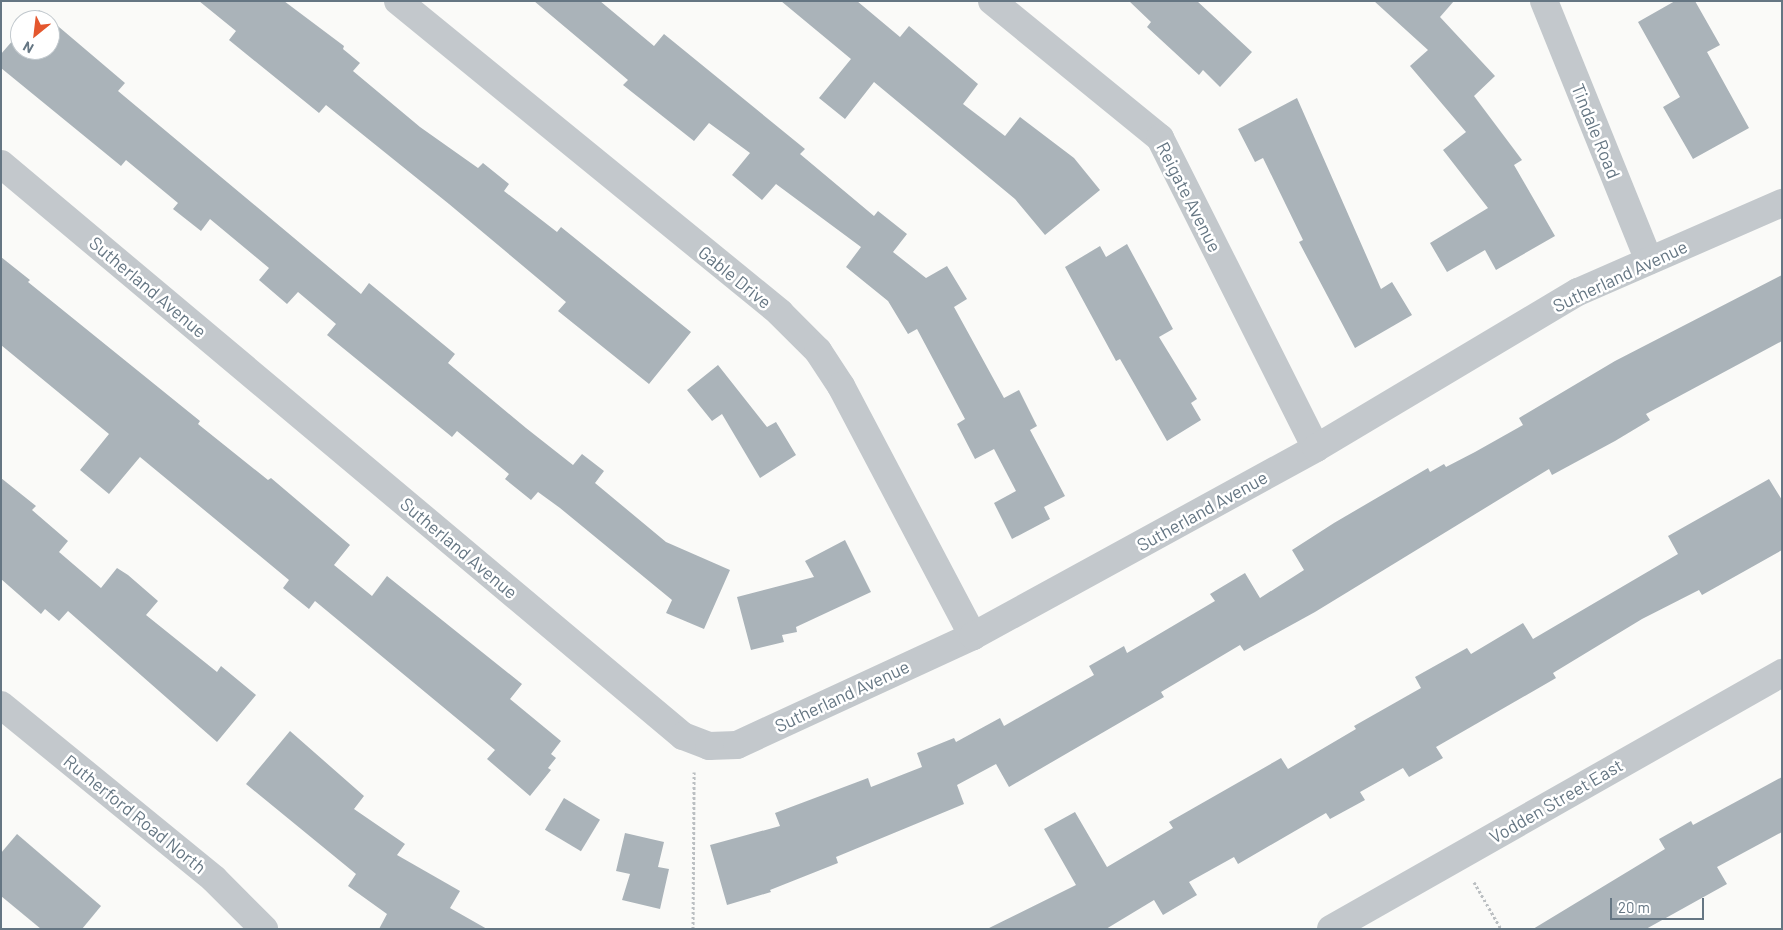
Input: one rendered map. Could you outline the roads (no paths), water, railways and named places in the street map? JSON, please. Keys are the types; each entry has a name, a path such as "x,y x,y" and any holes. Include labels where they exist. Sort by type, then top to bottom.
{"street":[{"name":"Gable Drive","path":"398,1 780,313 818,351 841,386 973,636"},
{"name":"Reigate Avenue","path":"992,1 1160,138 1316,448"},
{"name":"Tindale Road","path":"1544,1 1649,261"},
{"name":"Sutherland Avenue","path":"1,164 683,736 709,746 737,745 973,636 1316,448 1578,292 1782,203"},
{"name":"Vodden Street East","path":"1331,929 1782,673"},
{"name":"Rutherford Road North","path":"1,705 214,879 264,929"}]}
